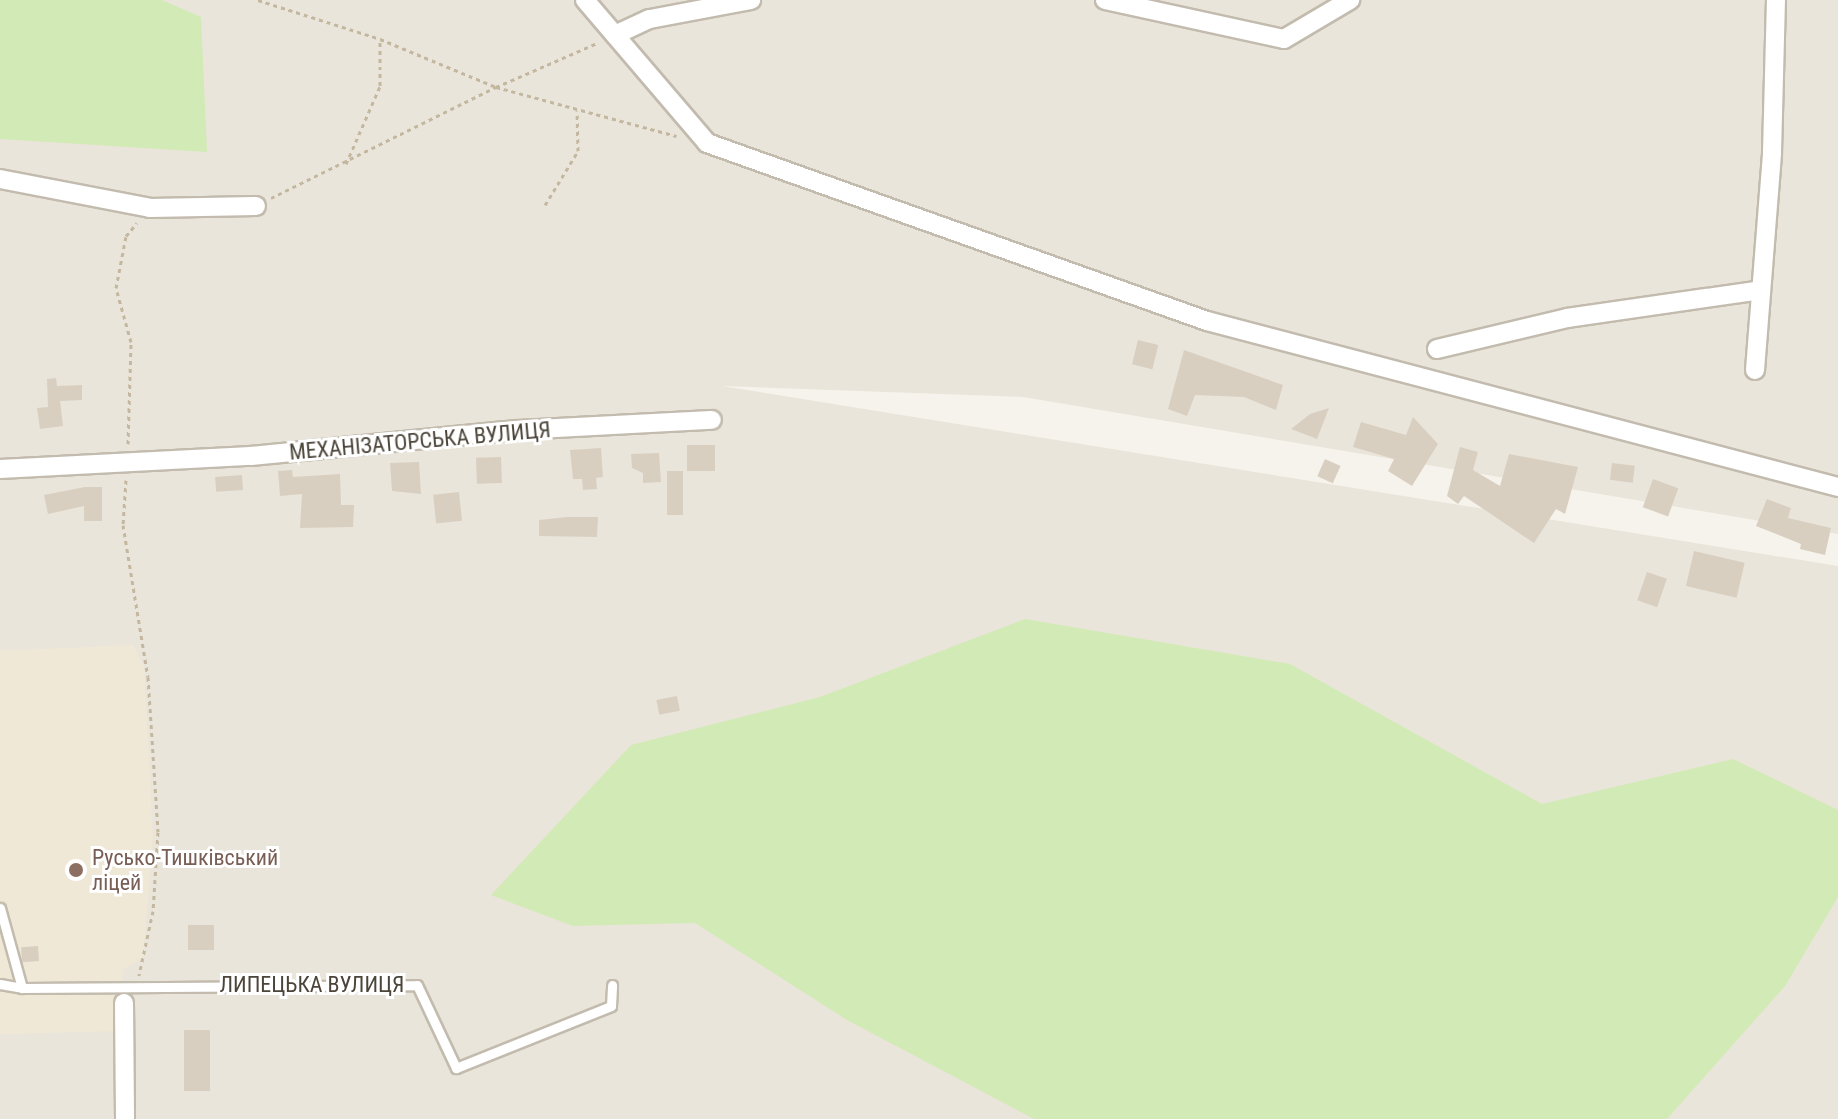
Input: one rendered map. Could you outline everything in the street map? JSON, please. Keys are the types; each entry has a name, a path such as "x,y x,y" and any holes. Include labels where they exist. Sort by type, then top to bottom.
{"street":[{"path":"585,0 707,143 1207,321 1838,487"},
{"path":"615,35 650,19 751,0"},
{"path":"1105,0 1284,39 1350,0"},
{"path":"1755,370 1776,0"},
{"path":"0,179 150,208 256,206"},
{"path":"1437,349 1567,318 1761,290"},
{"name":"МЕХАНІЗАТОРСЬКА ВУЛИЦЯ","path":"0,469 251,456 518,430 712,420"},
{"path":"124,1003 125,1119"}],"lane":[{"path":"0,908 22,988"},
{"name":"ЛИПЕЦЬКА ВУЛИЦЯ","path":"0,984 22,988 417,985 456,1068 611,1006 612,985"}],"path":[{"path":"258,0 380,39 496,87 577,111 707,143"},
{"path":"256,206 496,87 615,35"},
{"path":"346,164 380,86 380,39"},
{"path":"545,205 578,151 577,111"},
{"path":"134,985 145,964 158,832 148,677 123,525 131,342 116,288 126,236 150,208"}],"shaded area":[{"path":"0,0 1838,0 1838,534 1023,397 722,386 1838,566 1838,1119 0,1119"},
{"name":"Русько-Тишківський ліцей","path":"133,645 144,667 153,837 143,958 122,970 122,1031 0,1034 0,651"}],"green space":[{"path":"0,0 162,0 201,17 207,152 0,139"},
{"path":"1025,619 1290,664 1542,804 1733,759 1838,810 1838,897 1785,986 1667,1119 1034,1119 847,1020 695,923 573,926 491,895 631,745 820,697"}],"building":[{"path":"1138,340 1158,345 1152,369 1132,364"},
{"path":"1184,350 1283,385 1276,410 1244,397 1195,395 1187,416 1168,409"},
{"path":"56,378 57,386 82,385 82,400 60,401 63,426 40,429 37,408 48,407 47,379"},
{"path":"1329,408 1317,439 1291,429 1310,414"},
{"path":"1413,417 1438,444 1412,486 1388,471 1394,459 1353,447 1361,422 1406,435"},
{"path":"687,445 715,445 715,471 687,471"},
{"path":"1460,447 1478,452 1473,470 1500,486 1509,454 1578,467 1565,514 1556,509 1534,543 1464,496 1458,504 1447,496"},
{"path":"601,448 603,477 596,478 597,489 583,490 582,479 573,479 570,450"},
{"path":"659,453 661,482 643,483 643,473 632,468 631,454"},
{"path":"501,457 502,483 477,484 476,458"},
{"path":"1325,459 1341,466 1333,483 1317,476"},
{"path":"419,462 421,494 392,491 390,463"},
{"path":"1612,463 1635,466 1633,483 1610,480"},
{"path":"292,470 293,477 340,474 341,505 354,505 353,527 300,528 302,494 280,496 278,471"},
{"path":"667,471 683,471 683,515 667,515"},
{"path":"242,475 243,490 216,492 215,477"},
{"path":"1653,479 1678,488 1668,516 1643,507"},
{"path":"102,487 102,521 84,521 84,506 48,514 44,495"},
{"path":"459,492 462,521 436,524 433,495"},
{"path":"1767,499 1791,508 1788,518 1831,528 1825,555 1800,549 1801,544 1756,526"},
{"path":"598,517 597,537 539,536 539,520"},
{"path":"1694,551 1745,563 1737,598 1686,586"},
{"path":"1647,572 1667,579 1657,607 1637,600"},
{"path":"677,696 680,711 659,715 656,700"},
{"path":"188,925 214,925 214,950 188,950"},
{"path":"38,946 39,961 22,962 21,947"},
{"path":"184,1030 210,1030 210,1091 184,1091"}],"place":[{"name":"Русько-Тишківський ліцей","path":"76,870"}]}
